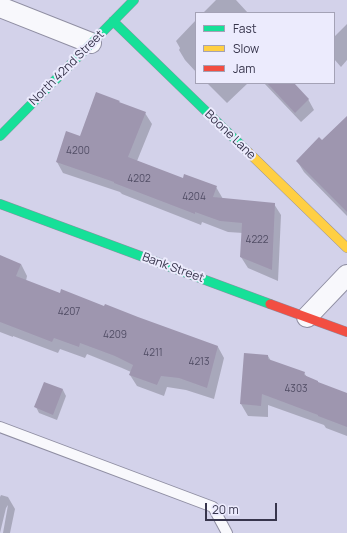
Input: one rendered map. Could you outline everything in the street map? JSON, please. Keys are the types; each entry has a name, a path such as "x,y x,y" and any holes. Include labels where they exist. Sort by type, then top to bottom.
{"street":[{"name":"North 42nd Street","path":"0,136 134,0"},
{"path":"0,7 91,43"},
{"name":"Boone Lane","path":"113,21 347,248"},
{"name":"Bank Street","path":"0,204 347,332"},
{"path":"307,317 347,274"}],"lane":[{"path":"0,427 213,507 227,533"}],"building":[{"path":"268,84 295,84 309,99 295,113"},
{"path":"96,92 146,112 128,157 183,178 184,174 217,186 213,197 275,203 272,270 240,257 242,223 220,221 195,212 195,214 114,182 56,162 66,131 80,136"},
{"path":"347,116 347,212 296,161 319,137 322,140"},
{"path":"0,255 21,264 16,276 60,293 61,289 104,306 105,304 218,346 207,388 179,378 161,376 157,385 129,375 133,365 115,356 80,343 79,347 54,338 52,342 0,322"},
{"path":"244,353 268,355 268,359 305,372 304,375 318,382 347,393 347,427 262,394 261,406 240,404"},
{"path":"44,382 63,389 53,415 34,407"}],"traffic: fast":[{"path":"0,136 134,0"},
{"path":"113,21 247,151"},
{"path":"0,204 270,304"}],"traffic: slow":[{"path":"247,151 347,248"}],"traffic: jam":[{"path":"270,304 347,332"}]}
